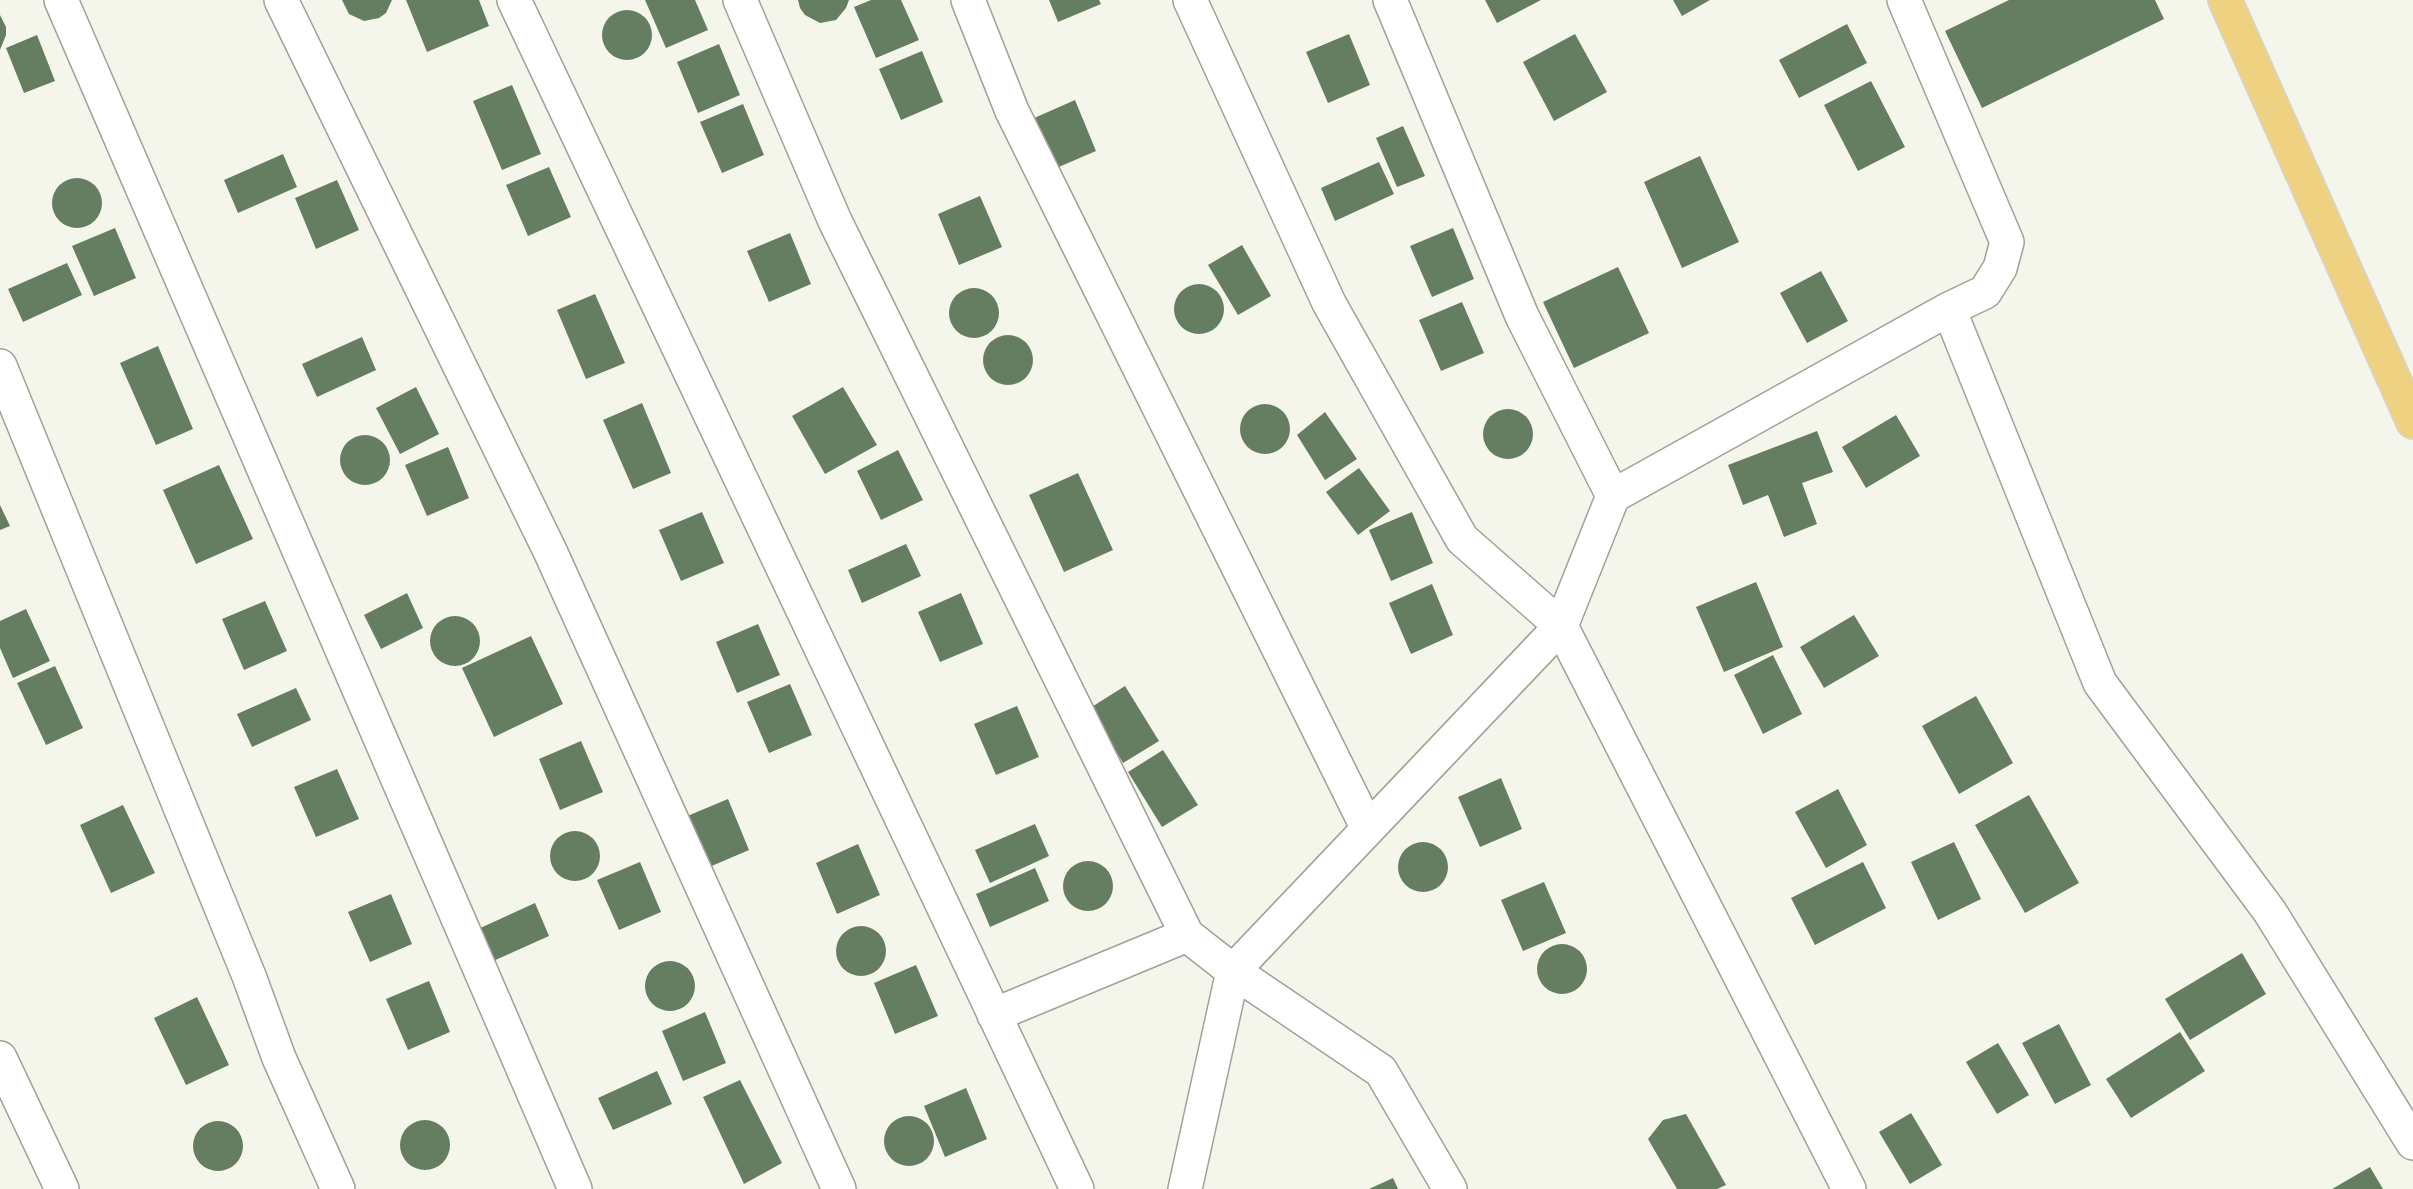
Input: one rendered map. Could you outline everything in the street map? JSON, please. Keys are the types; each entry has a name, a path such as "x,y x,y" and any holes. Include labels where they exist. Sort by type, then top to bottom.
{"main road":[{"path":"2225,0 2413,422"}],"street":[{"path":"61,0 575,1189"},
{"path":"281,0 550,551 839,1189"},
{"path":"514,0 1077,1189"},
{"path":"740,0 835,221 1187,935 1233,971 1380,1071 1449,1189"},
{"path":"968,0 1012,111 1368,829"},
{"path":"1190,0 1329,303 1462,539 1561,626 1849,1189"},
{"path":"1390,0 1522,315 1613,496"},
{"path":"1185,1189 1233,971 1561,626 1613,496 1949,309 1985,292 2000,268 2007,242 1904,0"},
{"path":"1949,309 2100,683 2270,912 2413,1143"},
{"path":"0,366 249,976 279,1058 338,1189"},
{"path":"994,1015 1187,935"},
{"path":"0,1058 62,1189"}],"building":[{"path":"342,0 392,0 386,13 379,18 364,21 349,14"},
{"path":"406,0 479,0 489,26 427,52"},
{"path":"645,0 695,0 708,30 666,48"},
{"path":"798,0 849,0 846,8 836,20 820,23 805,15"},
{"path":"871,0 901,0 919,40 876,58 854,7"},
{"path":"1049,0 1099,0 1101,4 1058,22"},
{"path":"1485,0 1541,0 1497,23"},
{"path":"1673,0 1710,0 1682,16"},
{"path":"2009,0 2155,0 2164,19 1982,108 1945,31"},
{"path":"622,10 632,10 645,17 652,30 652,40 645,53 632,60 622,60 613,56 606,49 602,40 602,30 606,21 613,14"},
{"path":"0,15 6,27 6,35 0,50"},
{"path":"1847,24 1867,63 1799,98 1779,60"},
{"path":"1349,34 1370,85 1328,103 1306,52"},
{"path":"1575,34 1607,92 1554,121 1523,62"},
{"path":"37,35 55,81 24,93 6,48"},
{"path":"719,44 740,95 698,113 677,62"},
{"path":"922,51 943,102 901,120 879,69"},
{"path":"1871,81 1905,147 1858,171 1824,105"},
{"path":"512,85 541,154 502,170 473,101"},
{"path":"1075,100 1096,151 1054,169 1032,119"},
{"path":"743,104 764,155 722,173 700,122"},
{"path":"1403,126 1425,176 1397,187 1376,138"},
{"path":"283,154 297,187 238,213 224,180"},
{"path":"1700,156 1739,242 1682,268 1644,182"},
{"path":"1379,162 1394,194 1335,221 1321,188"},
{"path":"549,167 571,217 528,236 506,185"},
{"path":"72,178 82,178 95,185 102,198 102,208 95,221 82,228 72,228 63,224 56,217 52,208 52,198 56,189 63,182"},
{"path":"337,180 359,230 316,249 295,198"},
{"path":"980,196 1002,247 959,265 938,214"},
{"path":"115,228 136,278 94,296 72,246"},
{"path":"1453,228 1474,279 1432,297 1410,246"},
{"path":"790,233 811,284 769,302 747,251"},
{"path":"1242,245 1271,296 1238,315 1208,265"},
{"path":"67,263 82,295 23,322 8,289"},
{"path":"1618,267 1649,333 1574,368 1543,302"},
{"path":"1821,271 1848,321 1807,343 1780,293"},
{"path":"1194,284 1204,284 1217,291 1224,304 1224,314 1217,327 1204,334 1194,334 1185,330 1178,323 1174,314 1174,304 1178,295 1185,288"},
{"path":"969,288 979,288 992,295 999,308 999,318 992,331 979,338 969,338 960,334 953,327 949,318 949,308 953,299 960,292"},
{"path":"595,294 625,363 586,379 557,310"},
{"path":"1462,302 1484,353 1441,371 1419,320"},
{"path":"1003,335 1013,335 1026,342 1033,355 1033,365 1026,378 1013,385 1003,385 994,381 987,374 983,365 983,355 987,346 994,339"},
{"path":"362,337 376,370 317,397 302,364"},
{"path":"158,346 193,429 156,445 120,363"},
{"path":"416,387 439,434 400,454 376,408"},
{"path":"843,387 877,445 825,474 792,416"},
{"path":"642,403 671,473 633,489 603,420"},
{"path":"1260,404 1270,404 1283,411 1290,424 1290,434 1283,447 1270,454 1260,454 1251,450 1244,443 1240,434 1240,424 1244,415 1251,408"},
{"path":"1503,409 1513,409 1526,416 1533,429 1533,439 1526,452 1513,459 1503,459 1494,455 1487,448 1483,439 1483,429 1487,420 1494,413"},
{"path":"1325,412 1357,459 1325,480 1297,435"},
{"path":"1896,415 1920,456 1866,488 1842,447"},
{"path":"1817,431 1833,472 1802,483 1817,524 1784,537 1768,495 1743,505 1728,465"},
{"path":"360,435 370,435 383,442 390,455 390,465 383,478 370,485 360,485 351,481 344,474 340,465 340,455 344,446 351,439"},
{"path":"448,447 469,498 427,516 405,465"},
{"path":"898,450 923,500 881,520 857,471"},
{"path":"219,465 253,539 196,564 163,490"},
{"path":"1359,468 1390,511 1358,535 1326,492"},
{"path":"1078,473 1113,550 1064,572 1029,495"},
{"path":"0,505 10,526 0,530"},
{"path":"702,512 724,563 681,581 659,530"},
{"path":"1412,512 1433,563 1391,581 1369,530"},
{"path":"906,544 921,576 862,603 848,570"},
{"path":"1756,582 1783,647 1724,672 1696,607"},
{"path":"1432,584 1453,635 1411,654 1389,603"},
{"path":"407,593 423,628 381,649 364,615"},
{"path":"961,593 983,644 940,662 918,612"},
{"path":"265,601 287,651 244,670 222,619"},
{"path":"26,609 50,661 13,678 0,648 0,621"},
{"path":"1854,615 1879,656 1824,688 1800,647"},
{"path":"450,616 460,616 473,623 480,636 480,646 473,659 460,666 450,666 441,662 434,655 430,646 430,636 434,627 441,620"},
{"path":"758,624 780,675 737,693 716,642"},
{"path":"531,636 563,704 494,737 462,668"},
{"path":"1773,655 1802,714 1763,734 1734,675"},
{"path":"55,666 83,728 46,745 17,683"},
{"path":"790,684 812,735 769,753 747,702"},
{"path":"1125,686 1159,741 1123,763 1090,708"},
{"path":"296,688 311,720 252,747 237,714"},
{"path":"1976,696 2013,763 1959,794 1922,726"},
{"path":"1017,706 1039,757 996,775 974,724"},
{"path":"581,741 603,792 560,810 539,759"},
{"path":"1163,750 1198,805 1162,827 1128,772"},
{"path":"337,769 359,819 316,837 294,787"},
{"path":"1501,778 1522,829 1480,847 1458,797"},
{"path":"1838,789 1867,845 1826,868 1795,812"},
{"path":"2029,795 2079,883 2025,913 1975,825"},
{"path":"728,799 749,850 707,868 685,817"},
{"path":"123,805 155,873 111,893 80,825"},
{"path":"1035,824 1049,856 990,883 975,850"},
{"path":"570,831 580,831 593,838 600,851 600,861 593,874 580,881 570,881 561,877 554,870 550,861 550,851 554,842 561,835"},
{"path":"1418,842 1428,842 1441,849 1448,862 1448,872 1441,885 1428,892 1418,892 1409,888 1402,881 1398,872 1398,862 1402,853 1409,846"},
{"path":"1954,842 1981,899 1938,920 1911,862"},
{"path":"858,844 880,895 837,914 816,863"},
{"path":"1083,861 1093,861 1106,868 1113,881 1113,891 1106,904 1093,911 1083,911 1074,907 1067,900 1063,891 1063,881 1067,872 1074,865"},
{"path":"640,862 661,912 619,930 597,880"},
{"path":"1863,862 1886,908 1815,945 1791,898"},
{"path":"1035,868 1049,901 990,927 976,894"},
{"path":"1544,882 1566,933 1523,951 1501,900"},
{"path":"391,894 412,944 370,962 348,912"},
{"path":"535,903 549,936 491,962 476,930"},
{"path":"856,926 866,926 879,933 886,946 886,956 879,969 866,976 856,976 847,972 840,965 836,956 836,946 840,937 847,930"},
{"path":"1557,944 1567,944 1580,951 1587,964 1587,974 1580,987 1567,994 1557,994 1548,990 1541,983 1537,974 1537,964 1541,955 1548,948"},
{"path":"2242,953 2266,994 2190,1040 2165,999"},
{"path":"665,961 675,961 688,968 695,981 695,991 688,1004 675,1011 665,1011 656,1007 649,1000 645,991 645,981 649,972 656,965"},
{"path":"916,965 938,1016 895,1034 874,983"},
{"path":"429,981 450,1032 408,1050 386,999"},
{"path":"197,997 229,1065 186,1085 154,1018"},
{"path":"705,1012 726,1063 683,1081 662,1031"},
{"path":"2059,1024 2091,1085 2055,1104 2022,1043"},
{"path":"2180,1032 2205,1071 2131,1118 2106,1079"},
{"path":"1998,1043 2029,1095 1997,1114 1966,1062"},
{"path":"657,1071 672,1104 613,1130 598,1098"},
{"path":"740,1080 782,1163 744,1184 703,1097"},
{"path":"966,1088 987,1139 945,1157 924,1106"},
{"path":"1911,1113 1942,1165 1910,1184 1879,1132"},
{"path":"1686,1114 1726,1185 1717,1189 1677,1189 1648,1139 1663,1120"},
{"path":"904,1116 914,1116 927,1123 934,1136 934,1146 927,1159 914,1166 904,1166 895,1162 888,1155 884,1146 884,1136 888,1127 895,1120"},
{"path":"420,1120 430,1120 443,1127 450,1140 450,1150 443,1163 430,1170 420,1170 411,1166 404,1159 400,1150 400,1140 404,1131 411,1124"},
{"path":"213,1121 223,1121 236,1128 243,1141 243,1151 236,1164 223,1171 213,1171 204,1167 197,1160 193,1151 193,1141 197,1132 204,1125"},
{"path":"2370,1167 2383,1189 2332,1189"},
{"path":"1393,1178 1398,1189 1369,1189"}]}
